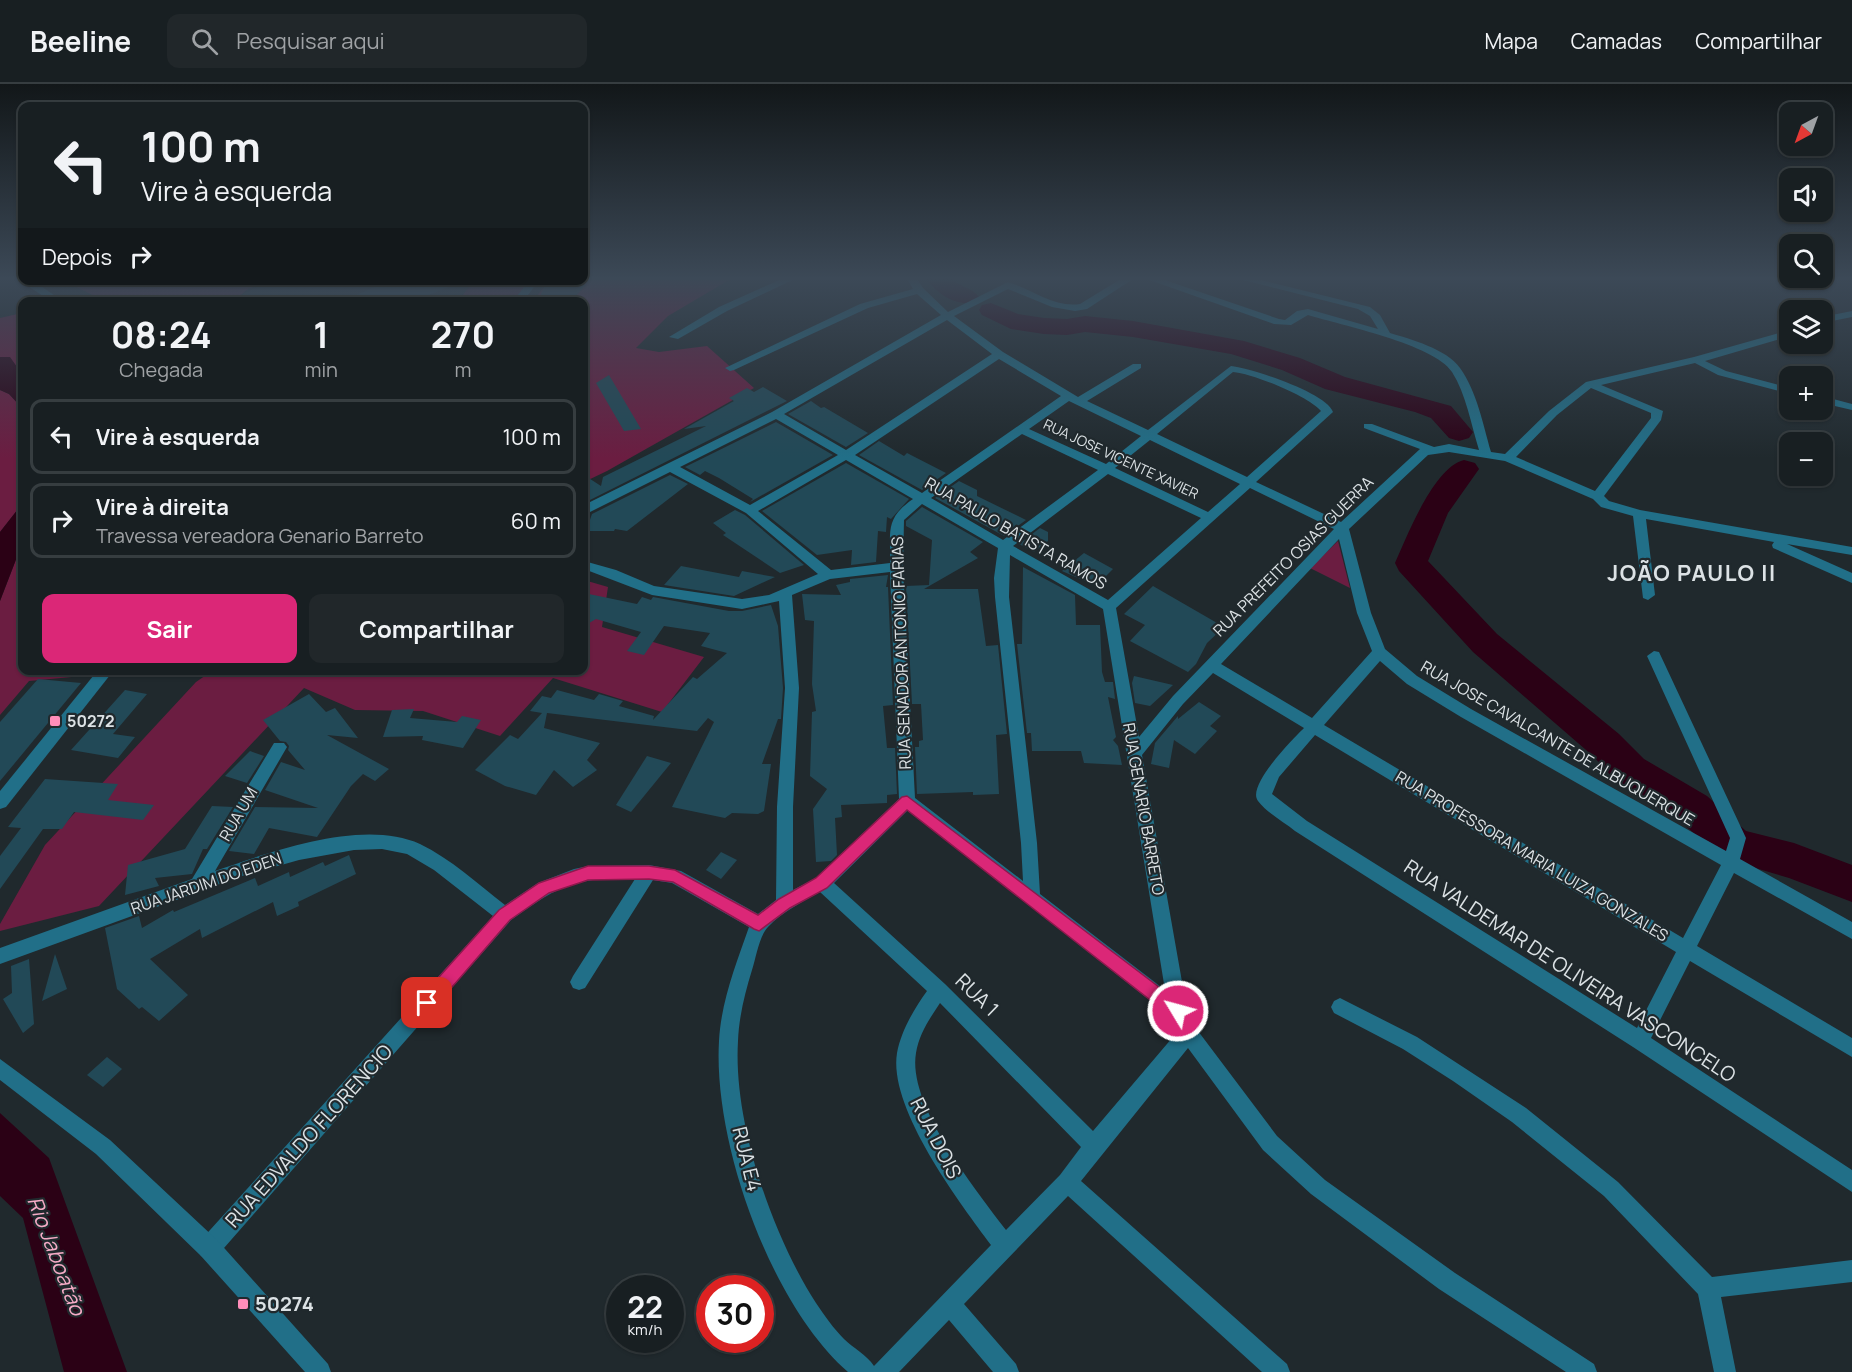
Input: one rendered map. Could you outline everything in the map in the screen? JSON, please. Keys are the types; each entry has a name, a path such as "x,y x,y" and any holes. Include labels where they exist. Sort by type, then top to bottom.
{"street":[{"path":"730,368 797,337"},
{"path":"588,508 776,414 909,337"},
{"path":"975,337 1073,399 1342,528"},
{"path":"1393,337 1433,352 1455,368 1468,394 1486,453"},
{"path":"1508,458 1553,413 1590,384 1696,360 1776,337"},
{"path":"750,510 848,454 999,354"},
{"path":"1696,360 1722,373 1779,387"},
{"name":"RUA SENADOR ANTONIO FARIAS","path":"907,801 896,567 898,519 907,508 1021,429 1137,366"},
{"name":"RUA PAULO BATISTA RAMOS","path":"776,414 1109,607 1328,412 1324,406 1254,374 1234,368 1228,370 1149,435"},
{"path":"1590,384 1653,409 1659,414 1597,496"},
{"path":"1833,402 1852,407"},
{"path":"1368,426 1430,450 1449,448 1508,458 1597,496 1605,504 1639,514 1852,551"},
{"name":"RUA JOSE VICENTE XAVIER","path":"1021,429 1209,517"},
{"path":"1032,900 1029,843 1002,597 1001,578 1005,545 1149,435"},
{"name":"RUA PREFEITO OSIAS GUERRA","path":"1135,752 1165,714 1342,528 1414,461 1430,450"},
{"path":"670,466 750,510 828,575"},
{"path":"1639,514 1648,595"},
{"name":"RUA JOSE CAVALCANTE DE ALBUQUERQUE","path":"1342,528 1364,613 1379,652 1398,669 1466,713 1852,932"},
{"path":"1757,536 1852,578"},
{"path":"588,566 652,590 742,604 760,603 828,575 896,567"},
{"path":"785,593 792,688 785,807 785,903"},
{"name":"RUA GENARIO BARRETO","path":"1109,607 1178,1011"},
{"path":"1314,727 1379,652"},
{"path":"1640,1041 1730,864 1738,838 1654,656"},
{"name":"RUA PROFESSORA MARIA LUIZA GONZALES","path":"1211,665 1852,1048"},
{"path":"0,802 105,675"},
{"name":"RUA VALDEMAR DE OLIVEIRA VASCONCELO","path":"1314,727 1273,773 1264,790 1264,796 1301,826 1640,1041 1852,1182"},
{"name":"RUA UM","path":"199,882 279,747"},
{"path":"759,924 785,903 822,883 907,801 1178,1011 1188,1033 1270,1143 1318,1187 1438,1274 1586,1372"},
{"name":"RUA JARDIM DO EDEN","path":"0,956 104,920 199,882 289,854 340,845 376,842 392,843 423,853 505,915"},
{"path":"579,982 649,872"},
{"name":"RUA EDVALDO FLORENCIO","path":"208,1248 505,915 544,888 588,873 649,872 675,876 759,924"},
{"name":"RUA 1","path":"822,883 939,990 1094,1146"},
{"name":"RUA E4","path":"759,924 735,1000 728,1042 729,1075 741,1141 759,1204 792,1285 819,1324 849,1359 862,1370"},
{"name":"RUA DOIS","path":"939,990 918,1018 905,1057 906,1072 915,1104 948,1168 1004,1245"},
{"path":"1340,1007 1410,1042 1460,1074 1519,1115 1611,1189 1708,1288 1725,1372"},
{"path":"883,1372 1067,1182 1188,1033"},
{"path":"0,1068 103,1147 208,1248 320,1372"},
{"path":"1067,1182 1279,1372"},
{"path":"1708,1288 1852,1271"},
{"path":"950,1304 1008,1372"}],"shaded area":[{"path":"0,337 18,337 18,369 10,358 0,357"},
{"path":"588,337 647,337 636,348 659,352 707,346 754,388 588,480"},
{"path":"0,390 9,394 18,404 18,509 0,532"},
{"path":"1338,541 1350,588 1310,568"},
{"path":"18,554 18,675 93,675 29,681 0,715 0,601"},
{"path":"588,581 608,587 602,627 704,657 662,712 553,678 500,736 423,711 355,710 304,688 99,906 0,931 0,924 45,845 196,682 206,675 588,675"}],"water":[{"path":"0,357 10,357 18,368 18,404 9,394 0,390"},
{"path":"18,509 18,554 0,601 0,532"},
{"name":"Rio Jaboatão","path":"0,1113 49,1158 127,1372 64,1372 23,1218 0,1196"}],"building":[{"path":"609,375 641,429 624,431 596,383"},
{"path":"763,387 787,401 588,501 588,478 601,486 603,477 706,426 684,429 734,401 729,398 747,388 754,392"},
{"path":"811,401 868,433 846,447 788,414"},
{"path":"776,422 833,455 750,502 753,499 719,478 705,471 700,475 685,467"},
{"path":"879,441 904,456 907,453 946,473 922,490 859,455"},
{"path":"846,463 909,499 891,519 887,517 886,532 878,531 876,562 851,565 852,550 817,555 762,511"},
{"path":"670,475 688,484 627,531 615,529 614,531 588,531 592,514"},
{"path":"959,481 977,490 977,496 1026,520 1004,536 935,498"},
{"path":"922,507 983,542 970,552 978,558 924,589 978,589 986,646 998,645 1007,734 996,735 999,794 973,795 973,792 917,794 915,747 919,747 919,741 923,740 921,704 912,704 906,586 929,585 932,540 906,526 906,521"},
{"path":"735,510 745,515 804,565 780,573 723,535 726,533 713,523"},
{"path":"1040,528 1048,532 1048,541 1034,552 1019,544"},
{"path":"1084,553 1113,569 1096,586 1062,571"},
{"path":"681,566 739,577 742,571 775,577 734,596 664,585"},
{"path":"1023,567 1075,595 1076,625 1100,625 1102,672 1105,682 1113,682 1115,699 1108,697 1116,737 1113,740 1118,746 1122,765 1084,763 1081,751 1032,751 1031,733 1027,733 1017,644 1022,644"},
{"path":"888,575 886,587 888,587 893,705 883,706 887,748 895,748 897,794 887,795 887,803 841,805 842,817 835,818 837,855 831,861 816,862 813,809 827,789 810,776 812,712 816,711 812,684 814,621 805,620 802,594 841,595 836,585 850,582 850,579"},
{"path":"1153,586 1224,627 1207,643 1196,664 1188,672 1130,641 1145,625 1124,614"},
{"path":"588,594 637,604 642,597 651,600 653,597 729,611 742,611 771,605 778,626 783,688 781,719 778,719 762,764 771,764 764,811 758,814 732,813 725,818 672,807 714,722 708,718 697,731 547,713 544,728 600,743 587,760 597,770 573,787 554,770 536,795 505,786 475,770 510,735 518,739 542,713 530,711 542,696 551,698 557,690 594,700 599,694 623,701 619,706 654,716 653,720 693,677 697,679 727,653 701,646 710,633 664,626 644,655 627,651 641,632 596,619 588,624"},
{"path":"1134,676 1173,685 1150,706 1135,703 1132,683"},
{"path":"38,679 81,683 0,781 0,722"},
{"path":"125,690 147,694 113,734 135,737 118,758 71,750"},
{"path":"309,694 326,712 335,708 358,738 327,735 389,769 375,781 363,774 351,786 317,837 269,828 254,854 229,851 255,807 318,808 265,790 281,762 305,770 288,750 289,746 286,742 280,741 263,720"},
{"path":"1199,702 1221,716 1210,726 1217,731 1195,754 1174,740 1169,768 1151,764 1155,743 1178,716 1178,719"},
{"path":"414,709 410,718 457,722 462,716 481,720 463,748 422,740 423,736 383,737 392,710"},
{"path":"250,751 264,756 247,783 225,776"},
{"path":"647,756 671,763 631,812 616,805"},
{"path":"45,779 118,784 108,800 154,805 143,820 74,812 62,829 43,829 0,889 0,856 21,828 8,827"},
{"path":"212,806 233,807 207,849 203,849 192,874 155,878 159,886 125,895 128,865 185,849"},
{"path":"721,852 737,860 721,879 706,870"},
{"path":"349,855 356,874 298,902 299,906 277,916 273,902 202,938 200,929 150,959 188,995 159,1021 142,1007 139,1009 117,989 105,928 139,916 142,928 173,910 174,912 255,878 258,886 289,872 290,877 323,862 325,866"},
{"path":"55,954 67,989 42,1001"},
{"path":"29,959 34,1024 23,1033 3,999 12,993 11,966"},
{"path":"107,1057 122,1069 103,1087 87,1075"}],"waterway":[{"path":"1179,337 1235,347 1291,364 1335,383 1425,406 1441,412 1459,432"},
{"path":"1464,469 1433,511 1411,563 1485,643 1606,745 1630,770 1693,808 1730,841"},
{"path":"1743,848 1794,861 1852,884"}],"place":[{"name":"50272","path":"55,721"},
{"name":"50274","path":"243,1304"}],"district":[{"name":"JOÃO PAULO II","path":"1692,573"}],"route":[{"path":"427,1003 505,915 544,888 588,873 649,872 675,876 759,924 785,903 822,883 907,801 1178,1011"}]}
